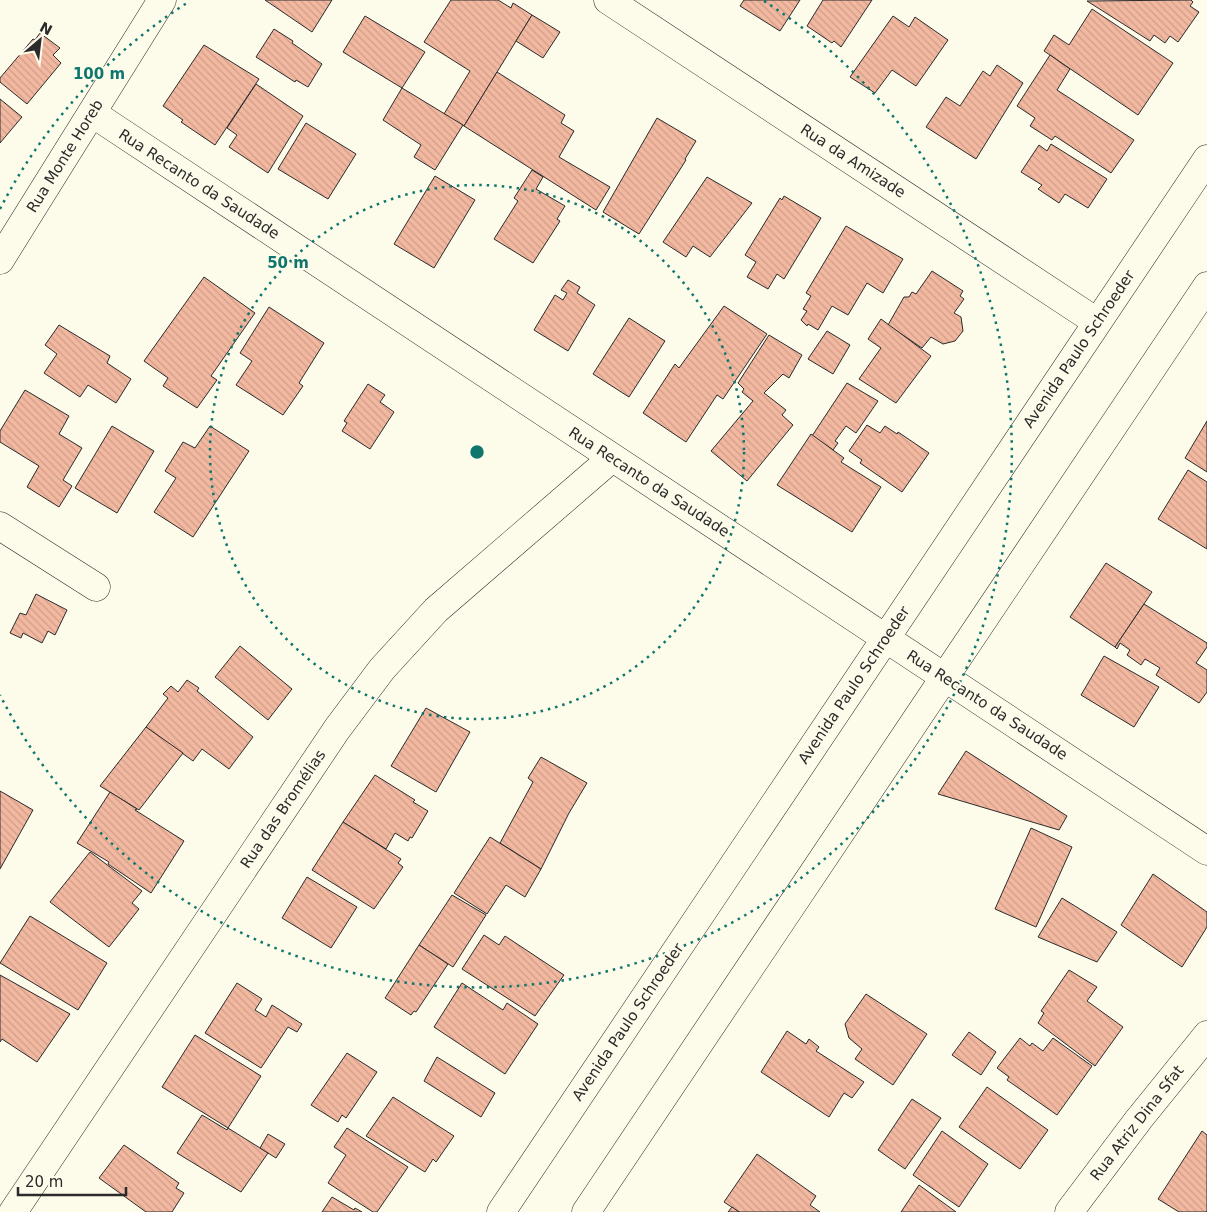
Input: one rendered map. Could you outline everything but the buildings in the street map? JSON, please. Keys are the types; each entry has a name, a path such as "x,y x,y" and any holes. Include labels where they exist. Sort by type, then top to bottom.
{"street":[{"name":"Rua Monte Horeb","path":"0,260 162,0"},
{"name":"Rua da Amizade","path":"608,0 1097,322"},
{"name":"Rua Recanto da Saudade","path":"92,113 1207,851"},
{"name":"Avenida Paulo Schroeder","path":"501,1212 1207,159"},
{"path":"586,1212 1207,286"},
{"name":"Rua das Bromélias","path":"13,1212 337,729 382,669 436,610 612,458"},
{"path":"0,526 96,587"},
{"name":"Rua Atriz Dina Sfat","path":"1069,1212 1139,1119 1202,1049"}]}
